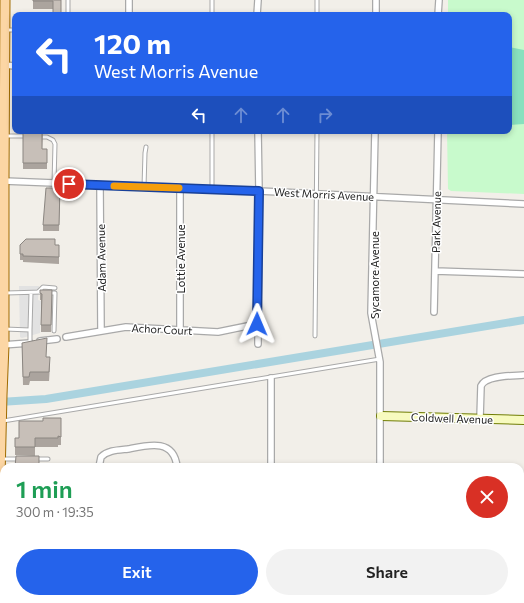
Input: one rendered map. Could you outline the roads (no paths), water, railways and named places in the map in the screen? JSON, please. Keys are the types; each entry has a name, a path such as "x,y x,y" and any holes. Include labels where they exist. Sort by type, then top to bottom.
{"main road":[{"path":"0,478 2,345 4,329 2,181 4,136 2,96 4,65 3,1"}],"street":[{"path":"129,0 129,12"},
{"path":"258,0 258,12"},
{"path":"376,0 376,12"},
{"path":"438,0 438,12"},
{"path":"4,65 12,66"},
{"path":"258,134 258,344"},
{"name":"Sycamore Avenue","path":"375,134 375,197 371,313 380,359 380,463"},
{"name":"Park Avenue","path":"434,312 438,134"},
{"name":"West Morris Avenue","path":"2,181 259,191 524,204"},
{"name":"Adam Avenue","path":"100,185 101,330"},
{"name":"Lottie Avenue","path":"180,188 180,329"},
{"path":"435,271 524,274"},
{"name":"Achor Court","path":"66,337 126,327 218,332 257,324"},
{"path":"2,345 56,339"},
{"path":"480,418 481,386 483,382 489,378 524,375"},
{"path":"271,378 271,463"},
{"name":"Coldwell Avenue","path":"381,416 524,420"},
{"path":"99,463 101,457 109,452 158,444 168,449 172,453 176,458 177,463"}],"lane":[{"path":"68,0 68,12"},
{"path":"212,0 212,12"},
{"path":"317,0 317,12"},
{"path":"3,24 12,28"},
{"path":"212,134 212,190"},
{"path":"315,336 317,134"},
{"path":"4,136 47,136 53,140 55,144 54,183"},
{"path":"144,187 146,147"},
{"path":"38,292 43,287 55,288"},
{"path":"3,290 31,293 55,293 54,331"},
{"path":"30,343 31,293"},
{"path":"4,329 30,330"},
{"path":"1,416 271,378 380,359"},
{"path":"0,459 21,459"},
{"path":"34,459 48,459"}],"waterway":[{"path":"0,402 46,399 524,320"}]}
